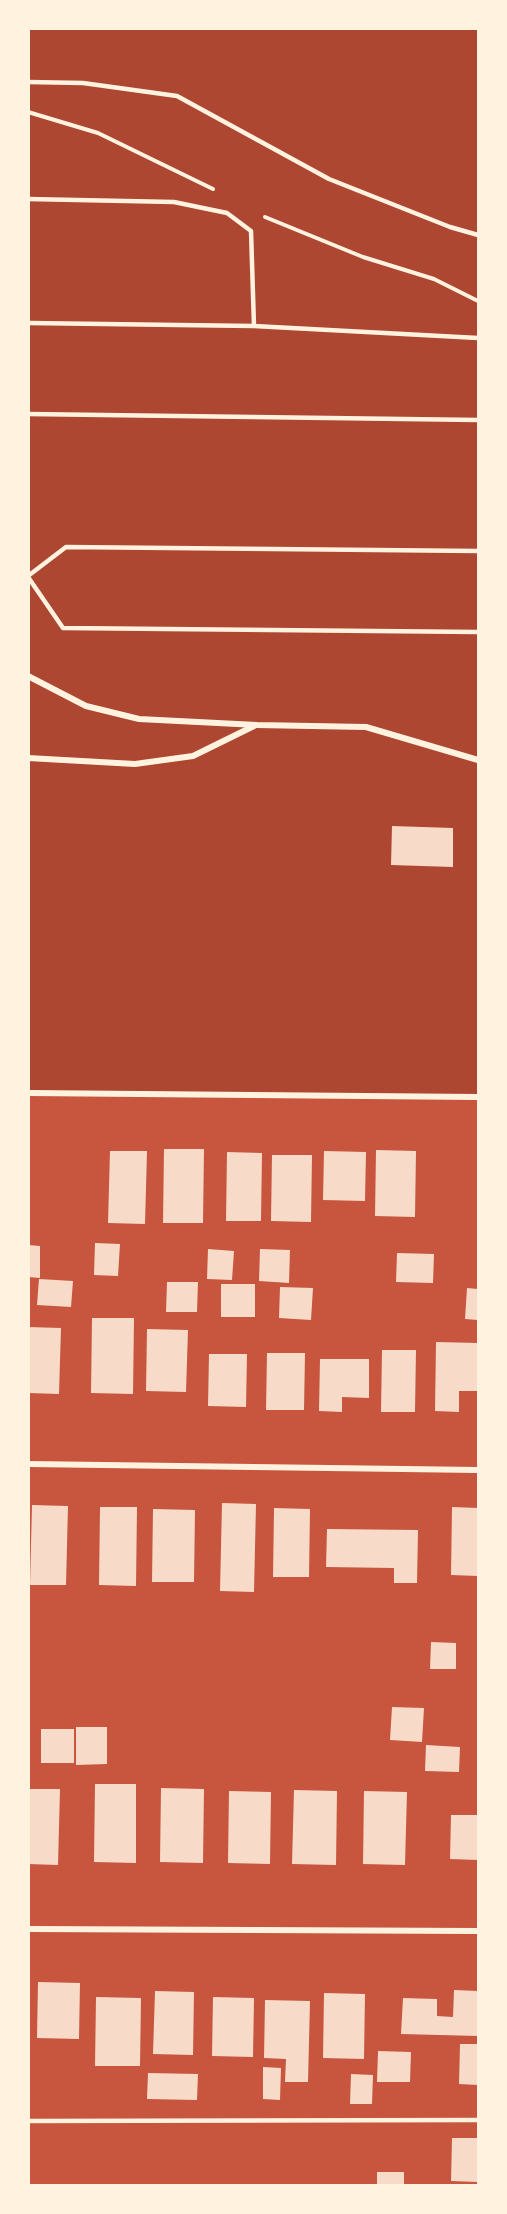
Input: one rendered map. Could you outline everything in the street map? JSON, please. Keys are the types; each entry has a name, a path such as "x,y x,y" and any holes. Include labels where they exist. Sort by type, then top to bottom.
{"street":[{"path":"28,676 86,706 139,719 257,725 366,727 478,760"},
{"path":"28,758 135,764 193,756 257,725"},
{"path":"28,1093 478,1097"},
{"path":"28,1464 478,1470"},
{"path":"28,1929 478,1931"}],"lane":[{"path":"28,82 83,83 177,96 328,179 450,227 478,235"},
{"path":"28,200 174,202 227,213 251,231 254,327"},
{"path":"28,323 254,327 478,338"},
{"path":"28,414 478,420"},
{"path":"478,551 66,547 28,577 63,628 478,632"},
{"path":"28,2121 478,2120"}],"path":[{"path":"28,111 98,133 216,191"},
{"path":"264,216 363,257 434,279 478,301"}],"shaded area":[{"path":"29,29 478,29 478,1097 29,1093"}],"building":[{"path":"392,826 453,828 453,867 391,865"},
{"path":"164,1149 204,1149 203,1223 163,1223"},
{"path":"376,1150 416,1151 415,1217 375,1216"},
{"path":"110,1151 147,1151 145,1224 108,1223"},
{"path":"324,1151 366,1152 365,1201 323,1200"},
{"path":"227,1152 262,1153 261,1221 226,1221"},
{"path":"272,1155 312,1155 311,1222 271,1221"},
{"path":"95,1243 120,1244 118,1276 94,1275"},
{"path":"28,1245 40,1246 40,1278 28,1277"},
{"path":"208,1249 234,1251 232,1280 207,1279"},
{"path":"260,1249 290,1250 289,1283 259,1281"},
{"path":"397,1253 434,1254 433,1283 396,1282"},
{"path":"39,1279 73,1281 71,1307 37,1305"},
{"path":"167,1282 198,1282 197,1312 166,1312"},
{"path":"221,1284 255,1284 255,1317 221,1317"},
{"path":"280,1287 313,1288 311,1320 279,1318"},
{"path":"467,1288 478,1289 478,1320 465,1319"},
{"path":"92,1318 134,1318 133,1394 91,1393"},
{"path":"28,1327 61,1328 59,1394 28,1393"},
{"path":"147,1329 188,1330 186,1392 146,1391"},
{"path":"436,1342 478,1343 478,1391 459,1391 459,1412 435,1411"},
{"path":"382,1350 416,1350 415,1412 381,1412"},
{"path":"267,1353 305,1353 304,1410 266,1410"},
{"path":"209,1354 247,1354 246,1407 208,1406"},
{"path":"320,1359 369,1359 369,1398 342,1397 342,1412 319,1411"},
{"path":"222,1503 256,1504 254,1592 220,1591"},
{"path":"32,1505 68,1506 66,1585 30,1585"},
{"path":"100,1507 137,1507 136,1586 99,1585"},
{"path":"452,1507 478,1508 478,1576 451,1575"},
{"path":"274,1508 310,1509 309,1577 273,1577"},
{"path":"153,1509 195,1510 194,1582 152,1582"},
{"path":"327,1529 418,1530 417,1583 394,1583 394,1568 326,1567"},
{"path":"431,1642 456,1643 456,1669 430,1669"},
{"path":"392,1707 424,1708 422,1742 390,1740"},
{"path":"76,1727 107,1727 107,1764 76,1765"},
{"path":"41,1729 74,1729 74,1763 41,1763"},
{"path":"426,1745 460,1747 459,1772 425,1771"},
{"path":"95,1784 136,1784 136,1863 94,1862"},
{"path":"161,1788 204,1789 203,1863 160,1862"},
{"path":"28,1789 60,1789 58,1865 28,1864"},
{"path":"294,1790 337,1791 336,1865 292,1864"},
{"path":"229,1791 271,1792 270,1864 228,1863"},
{"path":"364,1791 407,1792 405,1865 363,1864"},
{"path":"451,1815 478,1815 478,1860 450,1859"},
{"path":"38,1982 80,1983 79,2039 37,2038"},
{"path":"454,1990 478,1991 478,2036 401,2034 403,1998 437,1999 437,2016 453,2017"},
{"path":"155,1991 194,1992 193,2055 153,2054"},
{"path":"324,1993 365,1994 364,2059 323,2058"},
{"path":"96,1997 141,1998 140,2066 95,2066"},
{"path":"213,1997 254,1998 253,2057 212,2056"},
{"path":"265,2000 310,2001 308,2082 285,2082 286,2059 264,2058"},
{"path":"460,2044 478,2044 478,2085 459,2084"},
{"path":"378,2051 411,2052 410,2082 377,2082"},
{"path":"263,2067 281,2068 280,2100 263,2099"},
{"path":"148,2073 198,2074 197,2100 147,2099"},
{"path":"351,2074 373,2075 372,2104 350,2104"},
{"path":"452,2138 478,2138 478,2182 451,2181"},
{"path":"377,2172 404,2172 404,2186 377,2186"}]}
